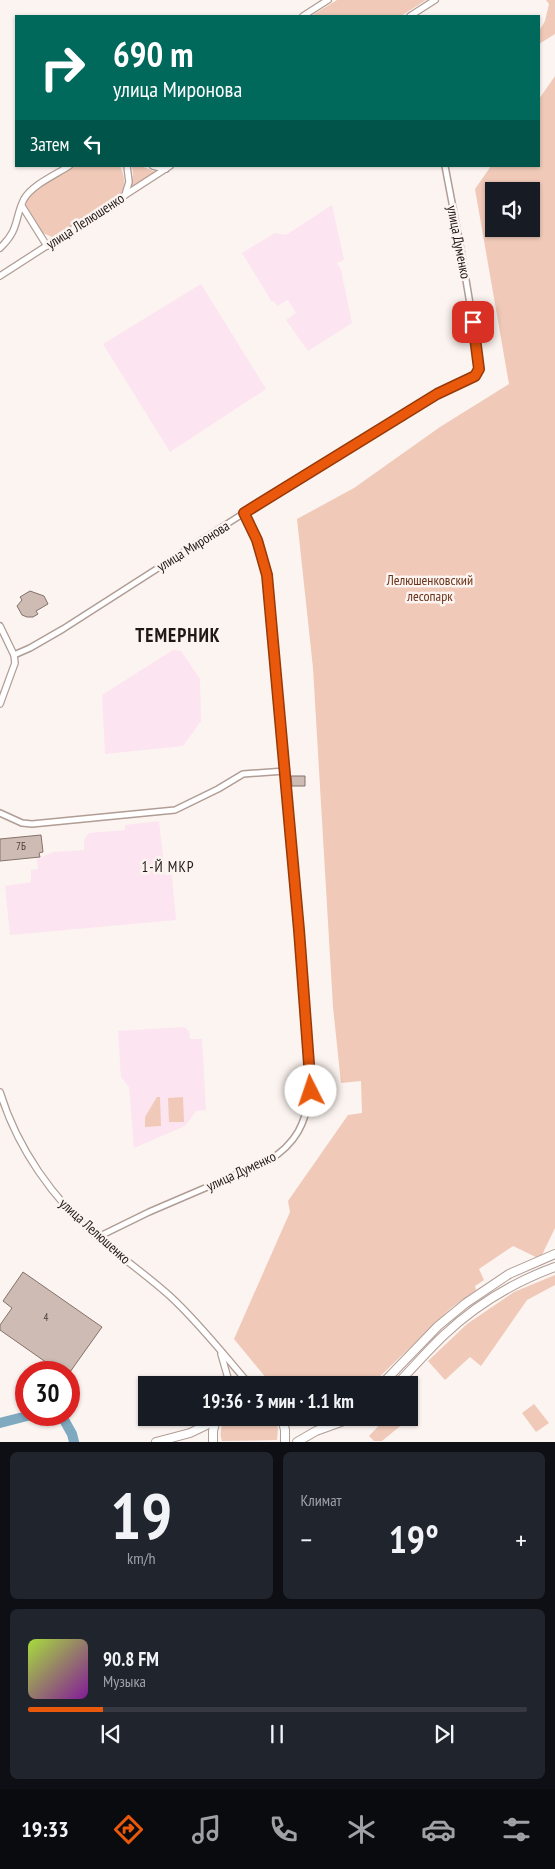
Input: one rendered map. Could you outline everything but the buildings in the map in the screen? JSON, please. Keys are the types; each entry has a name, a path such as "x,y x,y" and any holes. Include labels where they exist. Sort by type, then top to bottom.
{"main road":[{"path":"390,1376 438,1326 466,1302 508,1274 555,1254"},
{"path":"405,1376 444,1335 471,1312 509,1286 555,1267"},
{"path":"156,1442 190,1433 203,1426"},
{"path":"213,1442 214,1426"},
{"path":"284,1426 285,1442"},
{"path":"297,1442 316,1431 330,1426"}],"street":[{"path":"305,15 328,0"},
{"path":"412,15 435,0"},
{"path":"0,248 14,231 22,206 30,191 67,167"},
{"path":"125,195 130,182 126,167"},
{"name":"улица Думенко","path":"445,167 479,358 479,369 475,376"},
{"name":"улица Лелюшенко","path":"0,276 168,168"},
{"path":"22,206 48,246"},
{"name":"улица Миронова","path":"14,655 63,629 244,513 437,394 475,376"},
{"name":"улица Думенко","path":"98,1237 149,1212 268,1161 283,1152 298,1133 307,1112 311,1091 267,575 257,540 244,513"},
{"path":"0,626 14,655 15,663 0,704"},
{"path":"0,813 22,823 32,824 175,810 218,789 243,774 285,771"},
{"name":"улица Лелюшенко","path":"0,1092 5,1109 16,1132 58,1200 98,1237 172,1298 193,1318 242,1376"},
{"path":"219,1350 228,1376"}],"shaded area":[{"path":"332,205 344,260 337,263 341,270 352,323 308,351 286,320 296,313 288,300 277,306 274,301 272,302 242,253 275,233 286,235"},
{"path":"201,284 266,389 170,452 103,344"},
{"path":"173,650 181,651 200,679 201,721 183,746 105,754 102,695"},
{"path":"159,821 165,875 172,875 176,920 10,935 5,886 31,882 31,870 38,869 37,859 53,852 84,850 84,840 89,833 125,830 125,825"},
{"path":"184,1027 189,1031 190,1039 202,1039 206,1110 196,1111 185,1126 134,1148 129,1087 121,1077 118,1031"}],"green space":[{"path":"337,0 426,0 403,15 313,15"},
{"path":"546,0 555,0 555,34 540,43 540,29 545,21 549,4"},
{"name":"Лелюшенковский лесопарк","path":"555,76 555,1228 540,1259 513,1246 479,1269 484,1280 475,1286 476,1290 451,1308 380,1376 265,1376 234,1339 290,1212 288,1201 348,1115 362,1113 361,1081 341,1083 333,1007 313,668 297,519 354,488 440,427 509,384 475,189 490,167 540,167 540,98"},
{"path":"72,167 120,167 124,184 120,195 52,237 43,233 26,205 33,193"},
{"path":"132,167 143,167 158,173 130,190 133,175"},
{"path":"157,1097 160,1097 161,1126 145,1127 145,1117"},
{"path":"183,1097 184,1122 169,1122 168,1098"},
{"path":"555,1275 555,1285 527,1300 481,1366 470,1357 445,1380 428,1361 467,1324 514,1292"},
{"path":"534,1404 549,1423 536,1432 522,1413"},
{"path":"222,1426 277,1426 277,1440 222,1441"},
{"path":"378,1426 400,1426 382,1441 374,1441 369,1436"}],"waterway":[{"path":"0,1423 15,1419"},
{"path":"68,1426 74,1442"}],"district":[{"name":"ТЕМЕРНИК","path":"178,635"},
{"name":"1-Й МКР","path":"168,866"}],"route":[{"path":"311,1091 299,930 267,575 257,540 244,513 437,394 468,381 475,376 479,369 479,358 473,322"}]}
